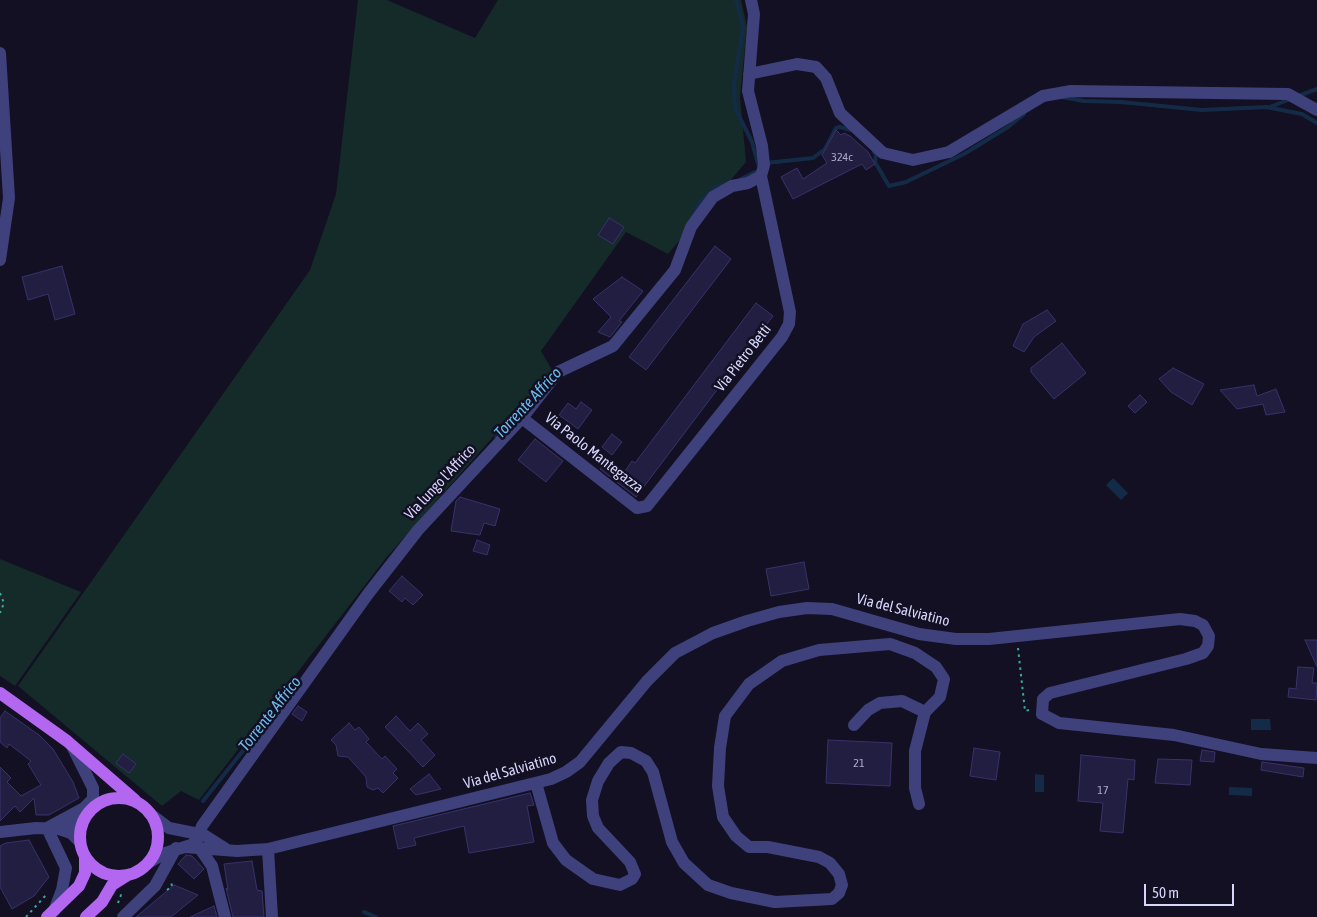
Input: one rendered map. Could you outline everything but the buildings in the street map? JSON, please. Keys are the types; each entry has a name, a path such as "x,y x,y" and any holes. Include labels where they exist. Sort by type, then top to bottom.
{"main road":[{"path":"0,693 67,741 149,812 157,832 154,854 148,863"},
{"path":"50,914 79,885 86,866 80,842 83,821 107,787 100,769"},
{"path":"96,802 119,798 138,803"},
{"path":"85,856 91,864 108,875 128,875"},
{"name":"Via lungo l'Affrico","path":"86,917 102,902 112,885 148,863"}],"street":[{"path":"751,0 754,14 748,90 762,146 764,165 761,176"},
{"path":"0,53 9,198 0,260"},
{"path":"749,74 797,64 816,67 826,78 840,113 883,153 913,160 949,152 1043,96 1071,91 1288,94 1317,110"},
{"name":"Via lungo l'Affrico","path":"148,863 194,843 200,834 202,826 368,594 418,530 522,418 558,372 614,346 675,270 691,227 713,197 732,186 748,183 761,176"},
{"name":"Via Pietro Betti","path":"647,506 782,337 789,324 790,312 761,176"},
{"name":"Via Paolo Mantegazza","path":"522,418 637,508 647,506"},
{"name":"Via del Salviatino","path":"181,848 199,847 230,851 268,848 536,784 558,776 580,762 646,681 675,654 713,633 747,621 793,610 825,608 930,636 956,639 1017,636 1180,619 1195,621 1203,624 1209,636 1208,646 1203,653 1186,659 1050,693 1043,699 1042,714 1059,723 1174,735 1261,754 1317,758"},
{"path":"536,784 553,843 566,860 593,880 620,885 632,879 635,874 630,862 598,828 593,816 592,800 598,781 609,763 621,752 626,752 646,761 672,842 684,864 708,885 731,893 775,902 832,899 839,893 842,885 839,874 830,863 819,857 768,847 749,846 736,836 723,817 718,786 720,748 725,716 749,684 782,661 819,650 890,644 915,653 936,667 944,679 940,697 926,712 915,751 915,788 919,804"},
{"path":"854,726 868,710 880,702 902,701 926,712"},
{"path":"53,829 96,802 93,788 74,750 67,741"},
{"path":"149,812 169,828 200,834 230,851"},
{"path":"0,832 68,829 83,821"},
{"path":"53,829 71,833 80,842"},
{"path":"50,914 62,890 66,868 53,829"},
{"path":"199,847 212,866 225,917"},
{"name":"Via lungo l'Affrico","path":"123,917 156,886 181,848"},
{"path":"268,848 272,917"}],"path":[{"path":"0,593 4,603 0,613"},
{"path":"1017,636 1025,711"},
{"path":"165,892 172,886 170,880"},
{"path":"26,917 50,890"}],"green space":[{"path":"358,0 387,0 475,38 498,0 741,0 747,27 740,97 746,162 668,254 626,232 541,351 552,370 386,558 199,800 181,791 162,806 18,686 310,270 336,194"},
{"path":"0,559 81,592 15,686 0,676"}],"water":[{"path":"1113,478 1128,493 1121,500 1106,485"},
{"path":"1251,719 1270,719 1271,730 1251,730"},
{"path":"1035,774 1044,775 1044,792 1035,792"},
{"path":"1229,787 1252,788 1252,796 1229,795"}],"waterway":[{"name":"Torrente Affrico","path":"736,0 743,28 734,83 735,108 752,142 758,164"},
{"path":"1298,96 1317,89"},
{"path":"1062,97 1084,101 1121,102 1202,110 1266,107 1302,114 1317,123"},
{"path":"1270,107 1290,99"},
{"path":"874,152 876,155 875,162 889,186 906,182 964,154 1008,127 1024,114"},
{"path":"766,163 813,158 825,149 836,128 840,127 851,130"},
{"name":"Torrente Affrico","path":"741,179 755,172"},
{"name":"Torrente Affrico","path":"693,215 700,202 716,187 722,185"},
{"name":"Torrente Affrico","path":"496,437 530,397"},
{"name":"Torrente Affrico","path":"203,801 299,680"},
{"path":"364,912 376,917"}]}
